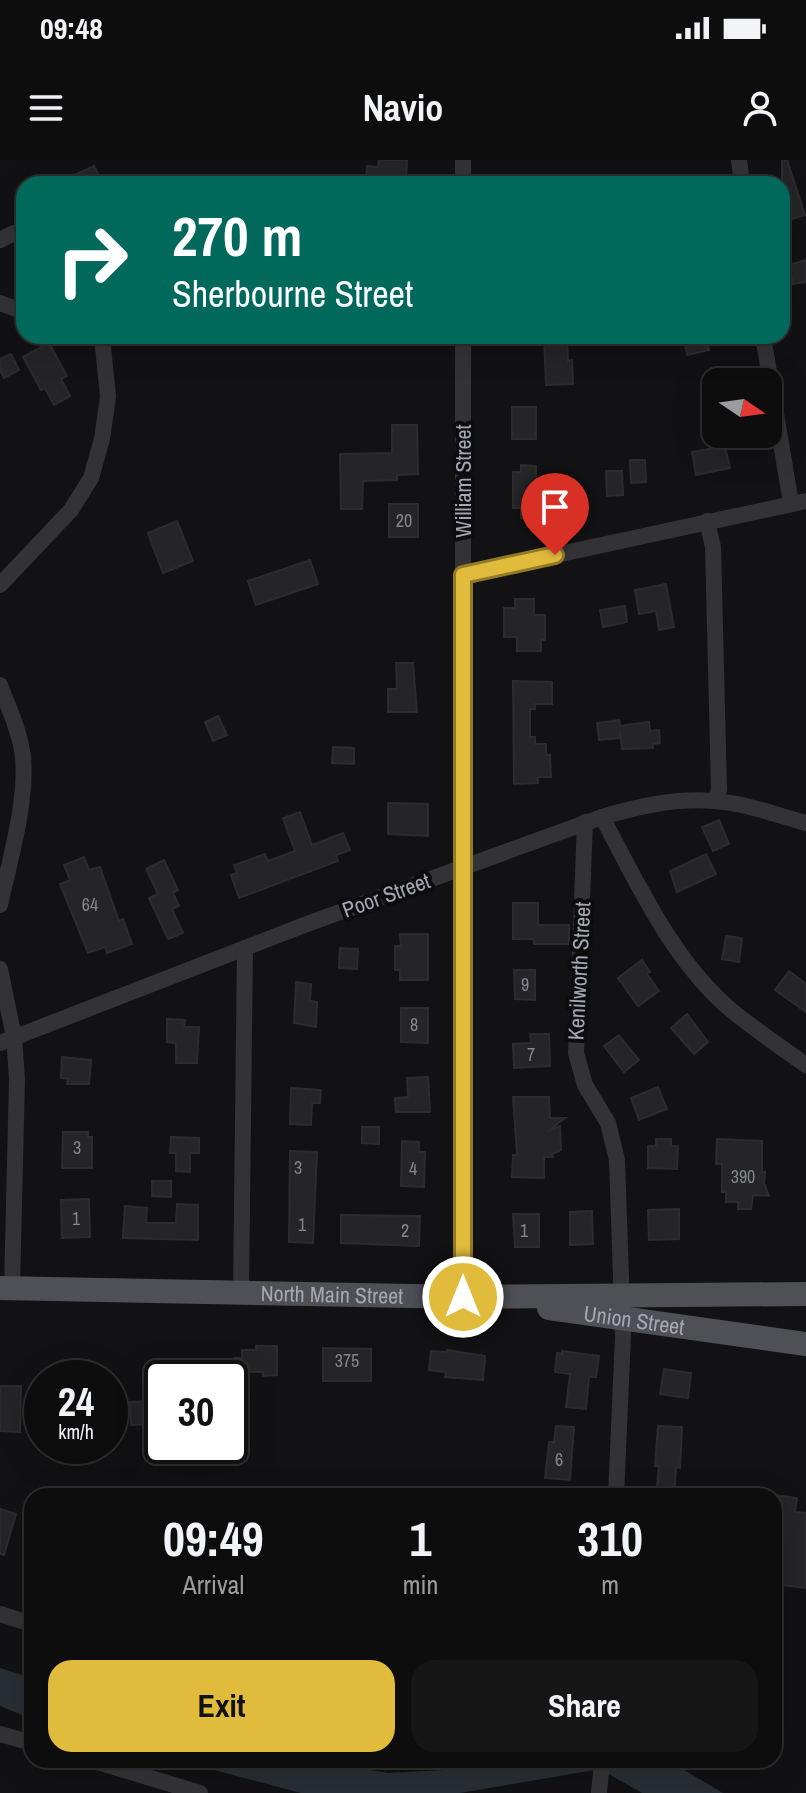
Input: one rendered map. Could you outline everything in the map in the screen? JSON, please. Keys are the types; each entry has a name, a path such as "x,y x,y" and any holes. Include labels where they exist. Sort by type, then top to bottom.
{"main road":[{"name":"North Main Street","path":"6,1288 463,1297"},
{"path":"623,1307 806,1294"},
{"name":"Union Street","path":"463,1297 623,1307 806,1344"}],"street":[{"path":"0,585 71,510 91,478 102,439 108,397 100,344"},
{"name":"William Street","path":"463,344 463,1297"},
{"path":"463,575 799,502 765,344"},
{"path":"707,521 713,547 718,795"},
{"path":"0,685 20,741 23,772 21,801 0,905"},
{"name":"Poor Street","path":"7,1040 463,866 585,822 642,806 718,795 806,823"},
{"path":"602,817 644,898 694,969 731,1010 806,1065"},
{"name":"Kenilworth Street","path":"585,822 576,1053 585,1085 608,1123 619,1192 623,1307 616,1488"},
{"path":"241,1292 245,948"},
{"path":"0,969 7,1040 17,1079 6,1288"},
{"path":"0,1614 24,1622"},
{"path":"0,1734 24,1741"},
{"path":"117,1768 200,1793"},
{"path":"599,1793 601,1768"}],"shaded area":[{"path":"0,1668 24,1676 24,1716 0,1706"},
{"path":"206,1768 360,1768 388,1773 484,1768 681,1768 723,1793 642,1793 600,1769 460,1793 301,1793"}],"building":[{"path":"379,160 407,160 406,176 366,176 367,166 378,167"},
{"path":"782,160 787,160 805,215 790,220 790,176 782,176"},
{"path":"94,166 99,176 72,176"},
{"path":"806,260 806,282 793,284 790,265"},
{"path":"50,344 67,376 61,379 70,396 54,405 45,388 41,390 23,357"},
{"path":"544,344 567,344 573,384 546,385"},
{"path":"685,344 708,344 709,350 687,355"},
{"path":"11,354 19,370 4,378 0,359"},
{"path":"512,407 536,407 536,439 512,439"},
{"path":"392,425 417,425 418,474 397,475 397,480 363,481 362,509 341,509 340,454 392,453"},
{"path":"725,448 730,468 696,475 692,452"},
{"path":"630,460 645,460 646,482 631,483"},
{"path":"521,465 536,466 536,487 542,487 542,518 521,518 521,508 513,508 513,472 521,472"},
{"path":"606,471 622,471 623,495 607,496"},
{"path":"389,504 418,504 418,537 389,537"},
{"path":"177,521 193,561 163,573 148,533"},
{"path":"310,560 318,584 256,605 248,581"},
{"path":"666,584 674,627 659,630 656,611 639,614 635,590"},
{"path":"515,599 534,599 534,615 545,615 545,640 541,640 541,651 517,651 517,637 504,637 504,608 515,608"},
{"path":"625,606 627,622 603,627 600,610"},
{"path":"396,663 413,663 417,712 388,712 388,689 397,689"},
{"path":"513,681 552,682 552,704 535,704 535,709 530,709 530,737 535,737 535,744 546,744 546,755 550,755 551,777 538,777 538,783 514,784"},
{"path":"218,716 227,735 213,741 205,722"},
{"path":"619,720 620,726 649,722 650,731 659,730 660,743 653,744 653,748 622,749 621,738 599,740 597,723"},
{"path":"333,747 354,748 354,764 332,763"},
{"path":"388,803 428,804 428,836 388,834"},
{"path":"300,812 312,845 343,833 350,850 336,855 338,861 239,898 231,875 237,873 234,865 265,854 268,861 295,851 283,818"},
{"path":"719,820 729,844 713,851 702,827"},
{"path":"706,854 716,874 677,892 670,871"},
{"path":"84,857 89,870 100,867 119,921 123,919 132,944 107,953 105,947 88,953 60,884 70,880 64,865"},
{"path":"164,860 178,890 173,893 179,906 172,909 183,933 168,939 149,898 158,894 146,869"},
{"path":"513,903 538,903 538,925 569,925 569,944 534,944 534,939 513,939"},
{"path":"400,934 428,934 428,980 400,980 400,970 395,970 395,946 401,946"},
{"path":"726,936 742,938 739,962 722,959"},
{"path":"340,948 358,949 357,969 339,968"},
{"path":"642,960 659,991 638,1006 618,978"},
{"path":"514,970 535,970 535,1000 515,999"},
{"path":"789,971 806,984 806,1012 775,990"},
{"path":"296,982 311,984 310,1001 317,1002 316,1027 294,1023"},
{"path":"401,1008 428,1008 428,1043 401,1042"},
{"path":"687,1014 708,1042 694,1054 671,1028"},
{"path":"167,1019 185,1020 184,1027 199,1027 197,1063 176,1063 176,1043 167,1042"},
{"path":"530,1034 549,1034 550,1066 514,1068 513,1044 531,1043"},
{"path":"619,1035 639,1060 624,1072 604,1046"},
{"path":"62,1057 91,1060 89,1084 67,1084 68,1079 61,1078"},
{"path":"428,1077 430,1112 396,1112 395,1098 408,1097 407,1078"},
{"path":"658,1087 667,1109 639,1120 631,1098"},
{"path":"291,1088 321,1090 320,1103 312,1103 311,1125 290,1124"},
{"path":"513,1097 549,1097 550,1118 565,1118 548,1131 560,1126 561,1150 552,1154 553,1157 544,1157 544,1178 512,1177 513,1155 517,1155"},
{"path":"362,1127 379,1127 379,1144 362,1143"},
{"path":"63,1132 88,1132 88,1137 92,1137 92,1168 62,1168"},
{"path":"171,1137 199,1138 199,1153 190,1153 190,1172 176,1171 176,1153 170,1153"},
{"path":"656,1139 671,1139 671,1146 678,1146 677,1169 648,1168 648,1146 656,1146"},
{"path":"717,1139 762,1141 762,1172 765,1172 764,1183 769,1196 753,1195 751,1209 738,1209 738,1202 726,1202 726,1192 722,1192 722,1164 716,1164"},
{"path":"402,1141 419,1142 419,1152 425,1152 424,1187 401,1186"},
{"path":"290,1151 317,1152 313,1243 289,1242"},
{"path":"152,1181 171,1181 171,1197 152,1196"},
{"path":"89,1199 90,1237 62,1238 61,1200"},
{"path":"177,1204 198,1205 198,1240 123,1238 125,1206 147,1208 146,1223 176,1223"},
{"path":"679,1209 679,1239 649,1240 648,1210"},
{"path":"592,1211 593,1244 570,1245 570,1212"},
{"path":"513,1214 539,1214 539,1247 515,1247"},
{"path":"341,1215 420,1216 419,1246 341,1243"},
{"path":"256,1346 277,1346 277,1375 263,1376 263,1372 248,1372 248,1360 234,1360 242,1358 242,1350 256,1350"},
{"path":"323,1348 371,1349 371,1381 323,1381"},
{"path":"447,1350 485,1356 483,1380 445,1377 446,1372 429,1370 431,1351"},
{"path":"562,1351 599,1356 596,1377 589,1377 586,1409 566,1407 570,1374 555,1372 557,1353 562,1354"},
{"path":"664,1369 691,1373 688,1398 660,1394"},
{"path":"0,1386 21,1386 20,1432 0,1431"},
{"path":"144,1401 144,1425 131,1425 130,1402"},
{"path":"556,1426 574,1427 570,1480 545,1478 549,1442 554,1442"},
{"path":"658,1426 682,1427 680,1468 676,1467 675,1488 657,1488 659,1466 655,1466"},
{"path":"782,1496 797,1498 795,1512 806,1513 806,1588 782,1585"},
{"path":"0,1509 16,1514 4,1555 0,1554"}],"route":[{"path":"463,1297 463,575 555,555"}]}
